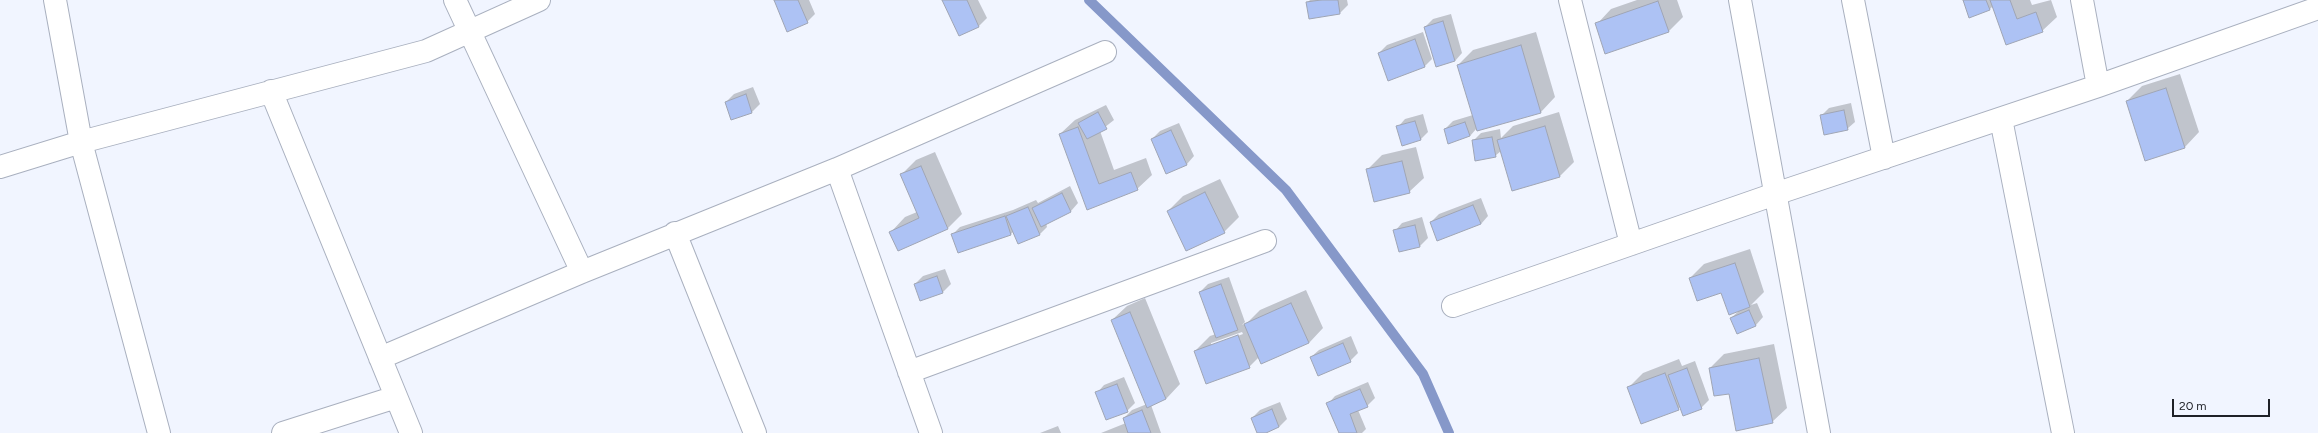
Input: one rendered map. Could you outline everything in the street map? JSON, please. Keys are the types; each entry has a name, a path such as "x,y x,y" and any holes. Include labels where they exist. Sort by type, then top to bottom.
{"street":[{"path":"55,0 81,142 159,433"},
{"path":"455,0 582,272"},
{"path":"0,167 81,142 426,51 470,33 539,0"},
{"path":"1570,0 1631,244"},
{"path":"1740,0 1819,433"},
{"path":"1853,0 1884,158"},
{"path":"2082,0 2098,86"},
{"path":"1453,306 1775,194 2098,86 2318,8"},
{"path":"380,358 675,233 837,169 1105,52"},
{"path":"271,91 411,433"},
{"path":"2001,119 2063,433"},
{"path":"837,169 931,433"},
{"path":"675,233 755,433"},
{"path":"909,372 1265,241"},
{"path":"283,433 396,397"}],"building":[{"path":"774,0 798,0 808,23 787,32"},
{"path":"942,0 967,0 979,27 959,36"},
{"path":"1338,0 1340,14 1309,19 1306,2"},
{"path":"1963,0 1986,0 1990,10 1969,18"},
{"path":"1990,0 2010,0 2017,19 2036,12 2043,32 2006,45"},
{"path":"1658,1 1669,32 1605,54 1595,23"},
{"path":"1443,21 1455,61 1436,67 1424,27"},
{"path":"1415,39 1425,67 1388,81 1378,53"},
{"path":"1521,45 1541,113 1477,131 1457,65"},
{"path":"2166,88 2185,148 2145,161 2126,101"},
{"path":"746,94 752,113 731,120 725,102"},
{"path":"1844,110 1848,130 1824,135 1820,115"},
{"path":"1098,112 1107,129 1087,139 1078,123"},
{"path":"1415,121 1421,140 1402,146 1396,126"},
{"path":"1465,122 1470,136 1448,144 1444,129"},
{"path":"1545,126 1560,177 1512,191 1497,140"},
{"path":"1078,127 1099,184 1131,172 1138,190 1087,210 1059,134"},
{"path":"1171,130 1187,165 1166,174 1151,139"},
{"path":"1492,137 1496,157 1475,161 1472,140"},
{"path":"1402,161 1410,193 1374,202 1366,169"},
{"path":"921,166 948,229 898,251 889,232 919,218 900,174"},
{"path":"1205,192 1225,233 1186,251 1167,211"},
{"path":"1062,193 1071,212 1041,227 1032,208"},
{"path":"1473,205 1481,224 1437,241 1430,222"},
{"path":"1028,207 1040,235 1018,244 1006,216"},
{"path":"1005,216 1011,235 958,253 951,234"},
{"path":"1415,225 1420,247 1399,252 1393,230"},
{"path":"1735,263 1750,307 1729,315 1721,293 1697,301 1689,278"},
{"path":"937,276 943,293 920,301 914,284"},
{"path":"1221,284 1238,330 1216,338 1199,292"},
{"path":"1291,303 1309,343 1261,364 1244,324"},
{"path":"1749,310 1756,326 1737,334 1730,318"},
{"path":"1130,312 1166,399 1147,408 1111,320"},
{"path":"1238,335 1250,368 1206,384 1194,351"},
{"path":"1343,343 1351,362 1318,376 1310,357"},
{"path":"1759,358 1773,423 1736,431 1729,394 1714,396 1709,368"},
{"path":"1687,368 1702,409 1683,416 1668,375"},
{"path":"1665,373 1679,410 1641,424 1627,387"},
{"path":"1117,384 1128,412 1106,420 1095,392"},
{"path":"1360,389 1368,407 1350,414 1357,433 1339,433 1326,403"},
{"path":"1272,409 1279,427 1266,433 1257,433 1251,418"},
{"path":"1142,410 1151,433 1128,433 1123,418"}],"waterway":[{"path":"1089,0 1286,190 1423,374 1449,433"}]}
